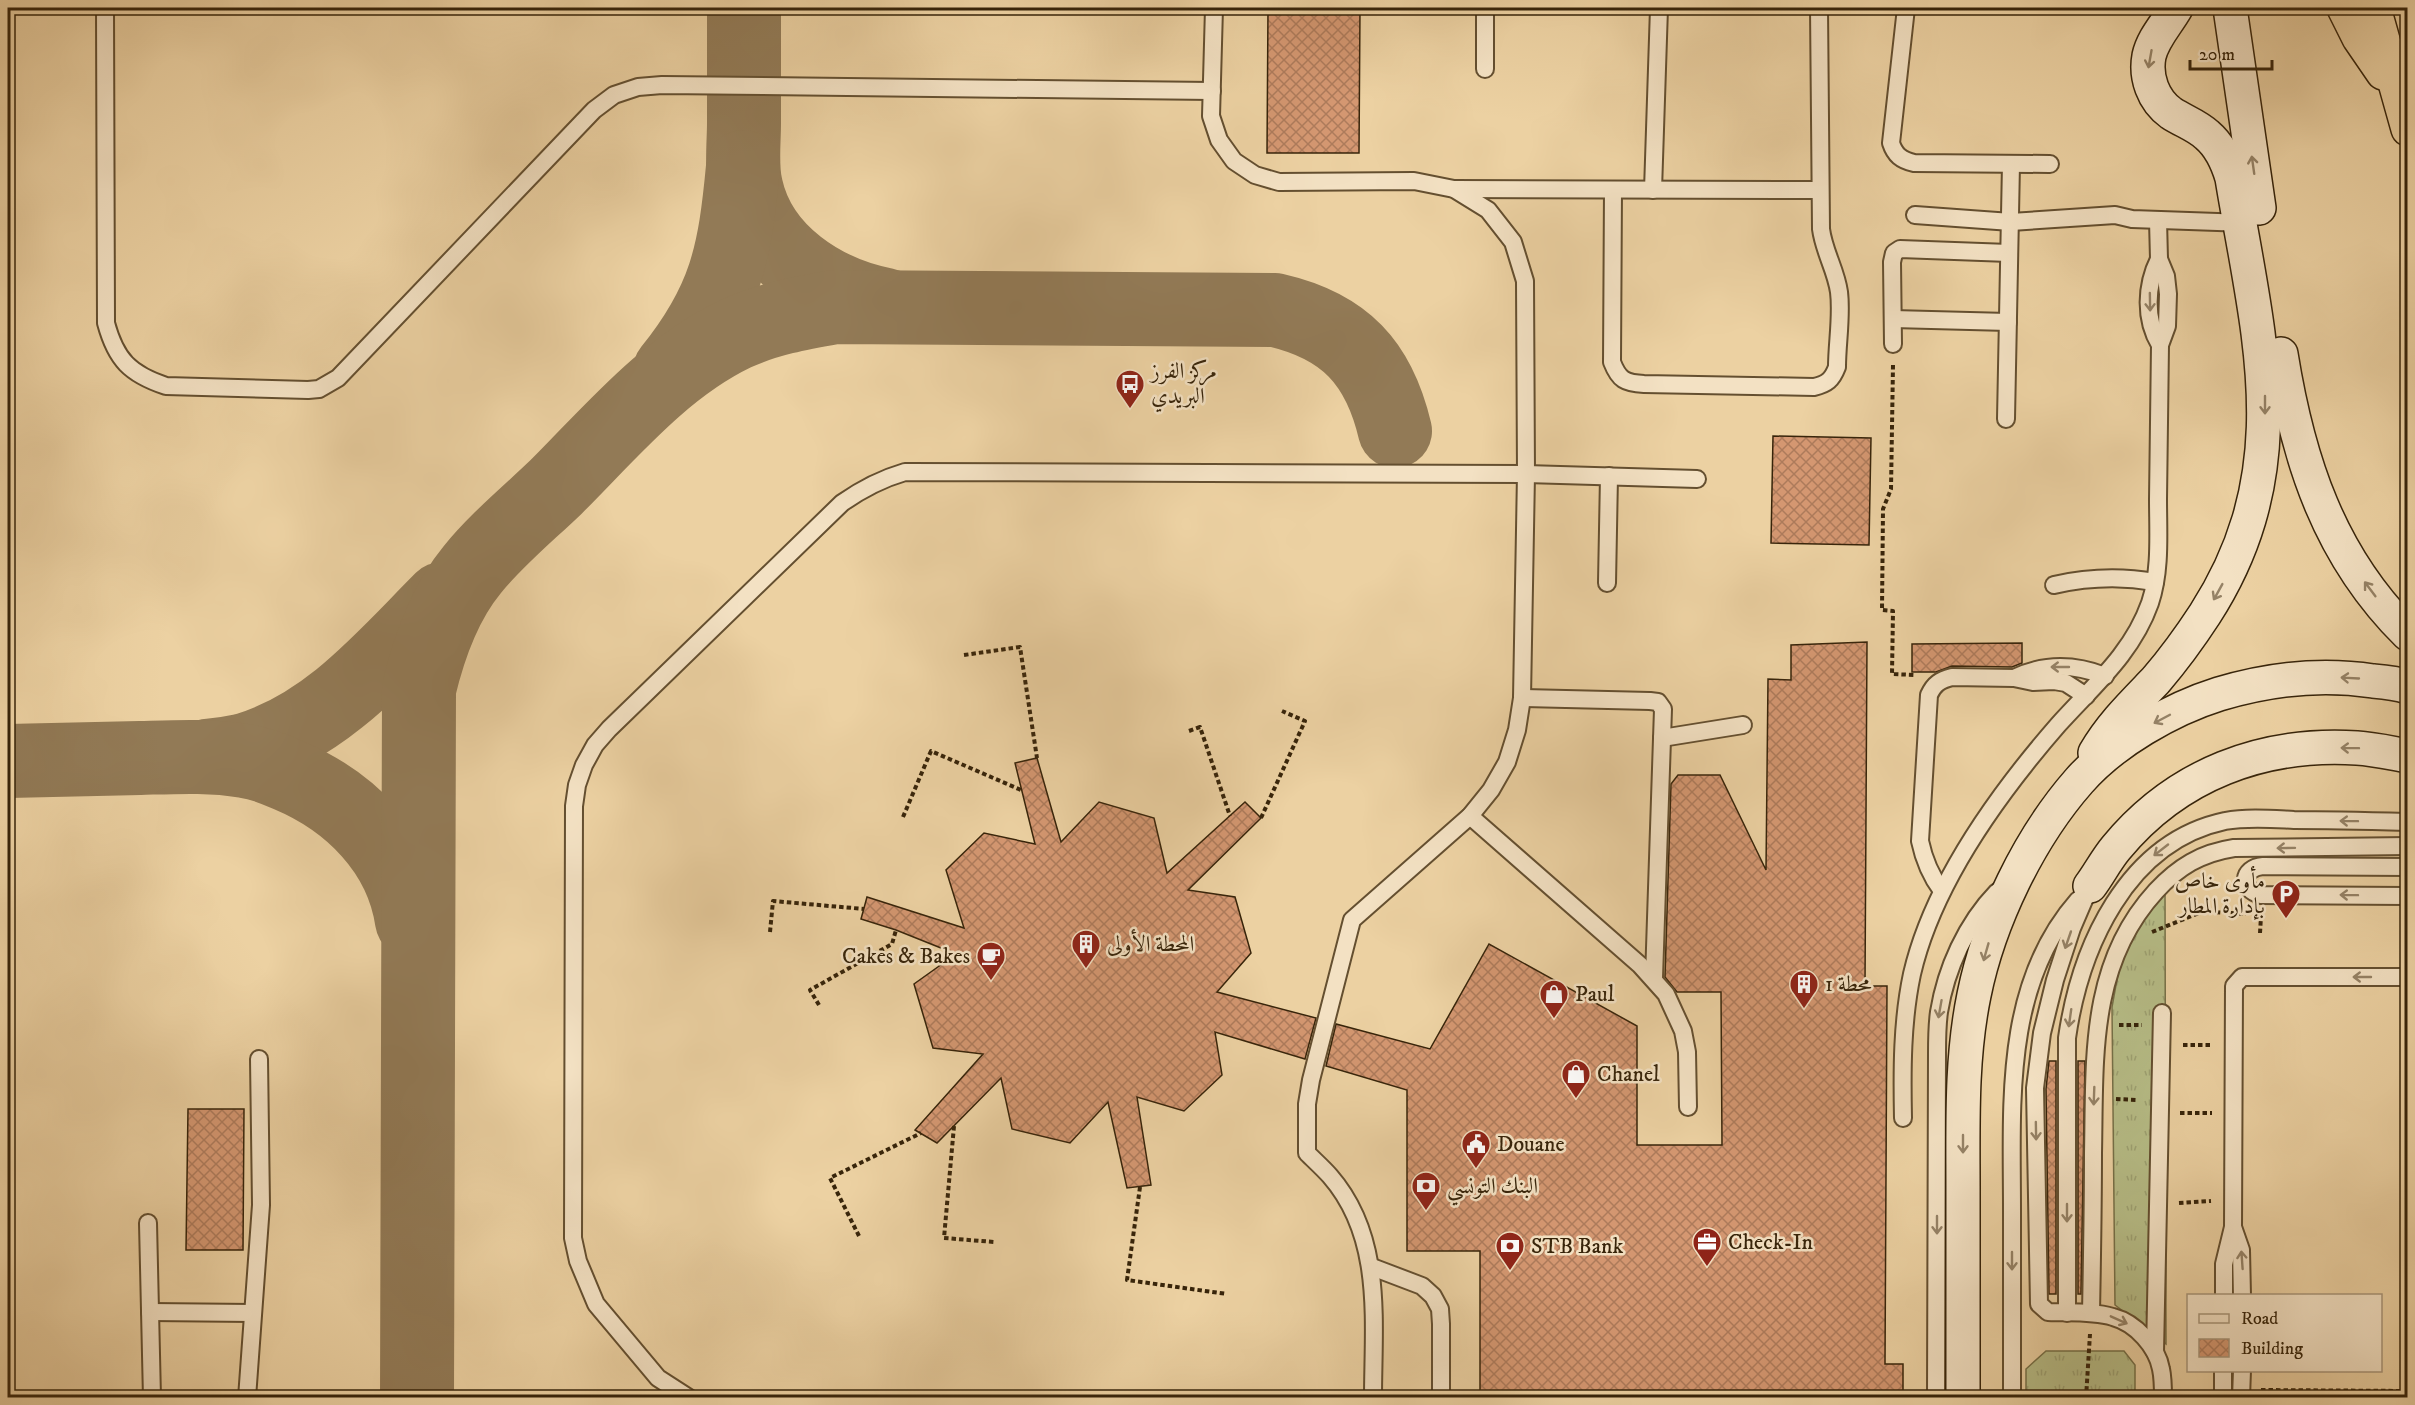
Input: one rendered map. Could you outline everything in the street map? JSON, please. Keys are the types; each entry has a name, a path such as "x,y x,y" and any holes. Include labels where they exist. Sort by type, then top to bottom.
{"highway":[{"path":"2344,8 2359,38 2395,89"},
{"path":"2374,8 2408,129"}],"street":[{"path":"2176,8 2153,43 2148,62 2150,82 2162,105 2206,134 2223,154 2250,223 2288,398 2304,461 2319,501 2343,549 2380,602 2408,634"},
{"path":"1964,1398 1963,1125 1965,1061 1974,995 1992,931 2019,870 2051,818 2080,780 2108,733 2170,662 2206,612 2226,577 2242,540 2261,470 2265,434 2265,397 2230,8"},
{"path":"2080,780 2118,746 2159,719 2205,699 2253,684 2302,677 2352,677 2408,687"},
{"path":"2090,886 2116,849 2146,816 2183,789 2223,767 2266,754 2311,747 2359,748 2408,756"}],"lane":[{"path":"105,8 106,323 112,345 125,364 144,379 166,386 308,390 329,385 347,370 594,110 614,95 638,87 1212,91"},
{"path":"1214,8 1211,116 1219,140 1234,161 1255,175 1279,182 1414,181 1454,189 1819,190"},
{"path":"1485,8 1485,69"},
{"path":"1653,190 1659,8"},
{"path":"1613,190 1612,362 1617,373 1628,383 1644,384 1814,387 1825,385 1833,377 1837,367 1839,294 1822,240 1819,190 1819,8"},
{"path":"1905,8 1891,143 1895,153 1903,160 1914,163 2050,164"},
{"path":"2006,419 2011,164"},
{"path":"1373,1398 1372,1267 1364,1235 1350,1204 1331,1177 1307,1153 1307,1104 1311,1080 1352,920 1470,816 1491,790 1507,762 1517,730 1522,698 1526,474 1524,281 1513,243 1495,218 1488,210 1454,189"},
{"path":"1915,215 2011,222 2115,215 2132,219 2250,223"},
{"path":"1903,1118 1902,1060 1905,1017 1912,973 1925,932 1942,891 1977,833 2016,777 2059,725 2118,662 2141,622 2155,582 2160,345 2151,327 2149,292 2152,275 2159,259 2158,220"},
{"path":"1893,344 1892,262 1894,253 1900,249 2009,253"},
{"path":"1893,319 2008,322"},
{"path":"689,1398 658,1377 596,1304 578,1261 573,1239 574,806 577,785 584,765 595,746 609,729 842,503 861,489 905,472 1526,474 1698,479"},
{"path":"1607,583 1609,476"},
{"path":"2054,585 2079,579 2105,577 2155,582"},
{"path":"2014,678 2037,669 2060,666 2076,667 2106,676"},
{"path":"1942,891 1931,876 1924,859 1920,823 1929,695 1933,686 1942,679 1952,677 2014,678 2033,682 2066,683 2086,696"},
{"path":"1522,698 1658,702 1663,709 1654,978"},
{"path":"1662,738 1743,725"},
{"path":"1470,816 1654,978 1666,993 1683,1031 1687,1052 1689,1107"},
{"path":"2067,1313 2067,1038 2079,978 2089,949 2126,886 2146,862 2170,843 2197,829 2227,821 2257,819 2408,822"},
{"path":"2091,1313 2097,1024 2107,979 2125,935 2148,899 2164,882 2189,862 2203,855 2234,848 2408,846"},
{"path":"2408,867 2263,866 2254,867 2248,872 2246,880 2247,888 2253,893 2261,894 2408,896"},
{"path":"1936,1398 1939,1013 1948,972 1965,934 1990,900 2019,870"},
{"path":"2090,886 2072,928 2055,980 2042,1034 2035,1088 2039,1304 2048,1312 2091,1313 2115,1317 2136,1329 2155,1352 2162,1370 2163,1396"},
{"path":"2012,1396 2012,1079 2019,1034 2036,968 2050,938 2068,911 2090,886"},
{"path":"2102,924 2125,935"},
{"path":"2224,1294 2224,1264 2233,1227 2234,986 2242,977 2408,977"},
{"path":"2155,1352 2162,1019"},
{"path":"247,1398 261,1205 259,1059"},
{"path":"148,1223 152,1398"},
{"path":"2233,1227 2241,1250 2242,1294"},
{"path":"1372,1267 1422,1286 1433,1296 1440,1309 1441,1398"},
{"path":"150,1312 253,1312"},
{"path":"2223,1372 2223,1398"},
{"path":"2241,1394 2242,1372"}],"path":[{"path":"1893,344 1891,489 1882,509 1882,610 1893,611 1892,674 1952,677"},
{"path":"964,655 1020,647 1036,758"},
{"path":"1261,819 1305,722 1282,711"},
{"path":"1189,731 1200,727 1230,816"},
{"path":"903,817 931,752 1021,790"},
{"path":"770,932 773,901 864,909"},
{"path":"2125,935 2150,933 2205,912 2261,916"},
{"path":"819,1005 810,990 892,944 896,930"},
{"path":"2097,1024 2162,1019"},
{"path":"2161,1045 2234,1045"},
{"path":"2094,1099 2233,1114"},
{"path":"954,1126 944,1238 994,1242"},
{"path":"859,1236 830,1178 921,1133"},
{"path":"1140,1186 1127,1280 1227,1294"},
{"path":"2158,1204 2233,1200"},
{"path":"2086,1395 2091,1313"},
{"path":"2241,1394 2408,1392"},
{"path":"2012,1396 2163,1396"}],"green space":[{"path":"2165,886 2166,1344 2115,1305 2112,1007 2122,952"},
{"path":"2046,1351 2124,1351 2135,1365 2135,1397 2026,1397 2026,1369"}],"building":[{"path":"1268,8 1360,8 1359,153 1267,153"},
{"path":"1773,436 1871,438 1869,545 1771,543"},
{"name":"محطة 1","path":"1867,642 1865,986 1887,986 1885,1364 1903,1364 1903,1398 1480,1398 1480,1251 1407,1251 1407,1090 1326,1066 1336,1024 1430,1049 1489,944 1637,1026 1637,1145 1722,1145 1721,992 1677,992 1665,977 1671,784 1678,775 1720,775 1766,870 1768,679 1791,680 1791,645"},
{"path":"2022,643 2022,663 2012,667 1952,666 1936,672 1912,672 1912,644"},
{"name":"المحطة الأولى","path":"1037,758 1061,842 1099,802 1154,818 1167,873 1245,802 1261,818 1188,890 1235,897 1251,953 1217,992 1316,1018 1305,1059 1215,1032 1222,1075 1184,1111 1137,1097 1151,1185 1127,1188 1108,1102 1070,1143 1012,1129 1001,1078 937,1143 915,1130 983,1054 933,1048 914,984 956,954 861,919 867,897 964,928 946,870 984,833 1035,844 1015,763"},
{"path":"2049,1061 2056,1061 2056,1294 2049,1294 2046,1089"},
{"path":"2078,1061 2085,1061 2081,1294 2078,1294"},
{"path":"188,1109 244,1109 243,1250 186,1250"}],"taxiway":[{"path":"744,8 743,163 744,179 753,210 765,231 780,250 798,266 818,280 840,291 886,305"},
{"path":"670,370 704,321 725,275 736,225 743,167"},
{"path":"417,1398 419,689 433,642 453,597 472,570 502,537 556,487 618,423 662,383 709,348 759,324 835,307 1275,310 1321,326 1340,337 1355,351 1379,386 1395,431"},
{"path":"207,756 248,749 277,738 330,706 376,665 442,599"},
{"path":"8,761 206,757 250,762 278,771 311,786 332,799 370,832 385,851 397,873 412,921"}],"place":[{"name":"مركز الفرز البريدي","path":"1130,410"},
{"name":"مأوى خاص بإدارة المطار","path":"2286,920"},
{"name":"المحطة الأولى","path":"1086,970"},
{"name":"Cakes & Bakes","path":"991,982"},
{"name":"محطة 1","path":"1804,1010"},
{"name":"Paul","path":"1554,1020"},
{"name":"Chanel","path":"1576,1100"},
{"name":"Douane","path":"1476,1170"},
{"name":"البنك التونسي","path":"1426,1212"},
{"name":"Check-In","path":"1707,1268"},
{"name":"STB Bank","path":"1510,1272"}]}
